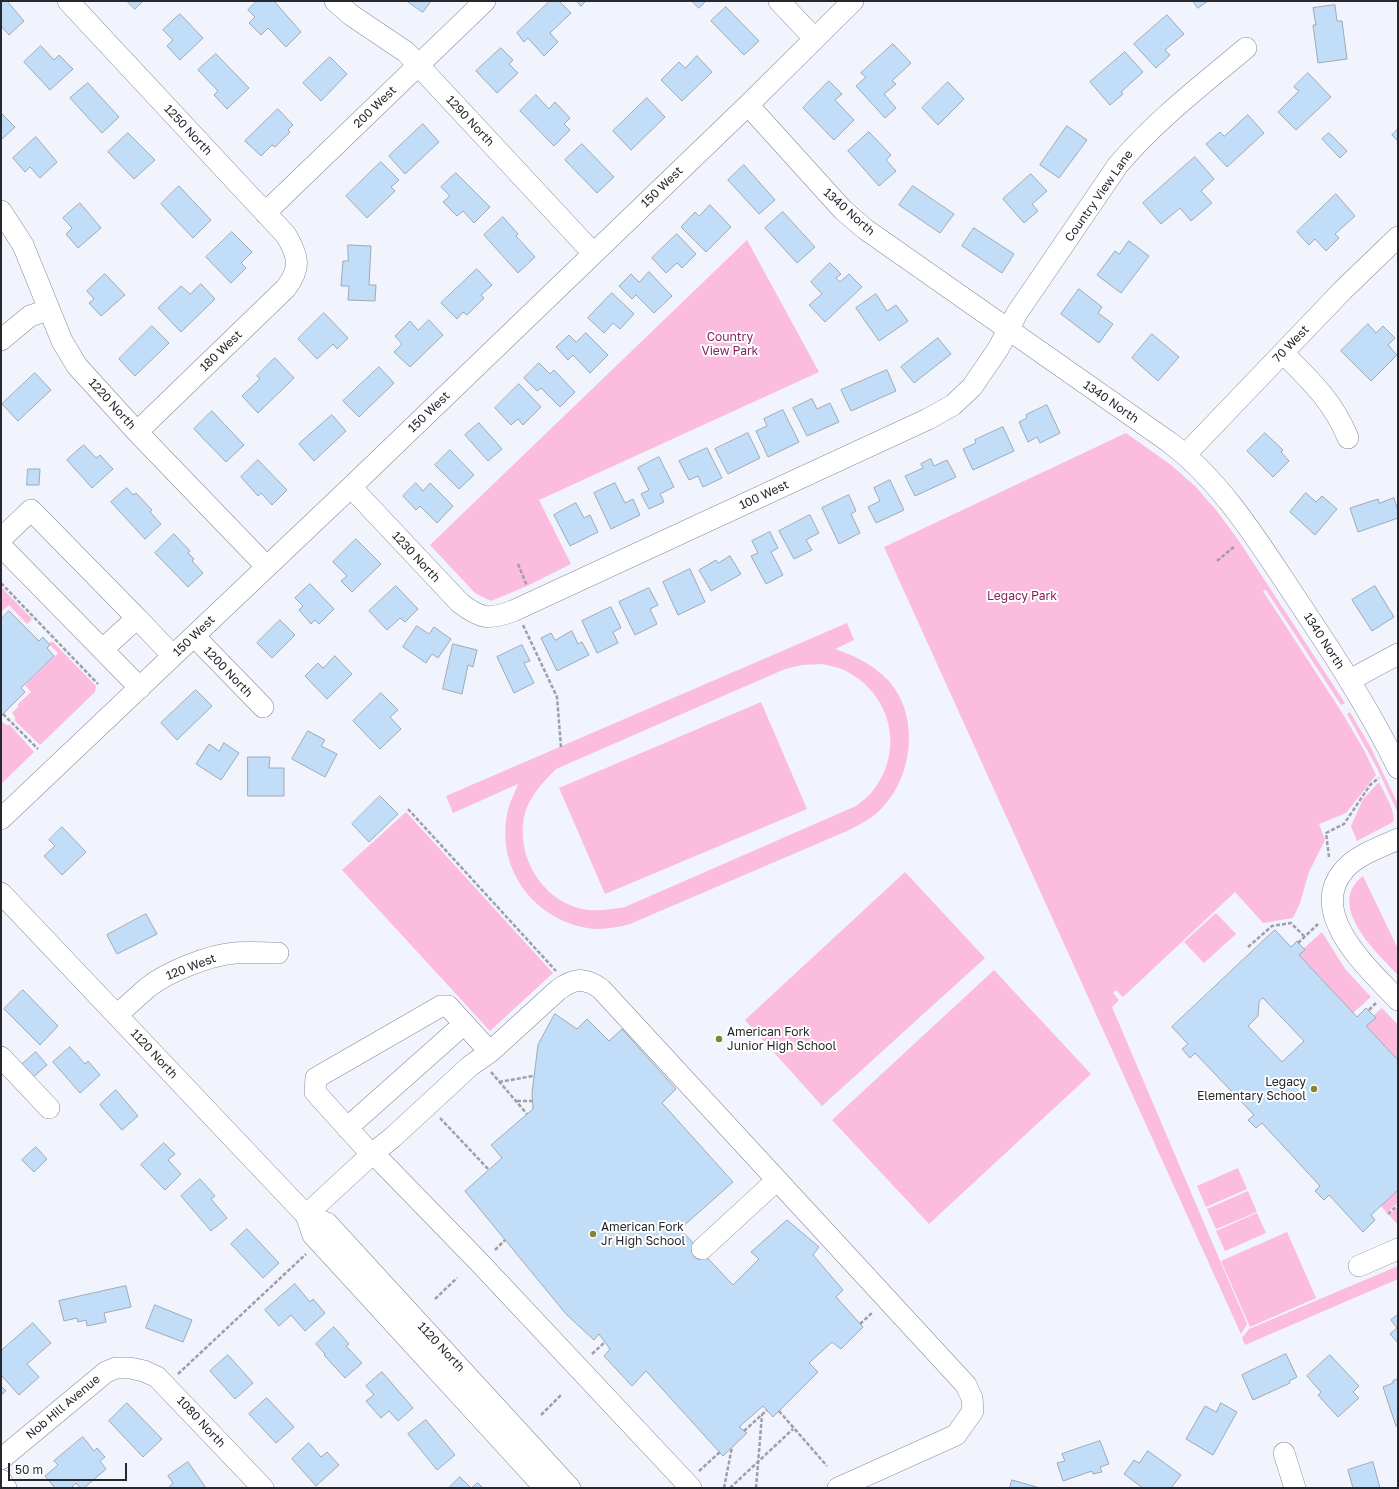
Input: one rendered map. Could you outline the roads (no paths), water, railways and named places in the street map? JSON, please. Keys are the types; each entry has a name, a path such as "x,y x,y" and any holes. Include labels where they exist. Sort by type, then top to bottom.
{"street":[{"name":"1250 North","path":"68,1 286,236 294,250 297,265"},
{"name":"1290 North","path":"335,1 351,15 406,52 593,253"},
{"name":"200 West","path":"265,213 485,1"},
{"path":"779,1 814,38"},
{"name":"150 West","path":"1,819 351,487 748,105 853,1"},
{"name":"Country View Lane","path":"1008,330 1118,165 1134,146 1150,130 1246,48"},
{"name":"1340 North","path":"748,105 843,210 895,252 1186,454 1208,477 1240,515 1350,680 1398,768"},
{"name":"1220 North","path":"1,211 23,245 48,310 62,341 78,366 137,432 267,567"},
{"name":"70 West","path":"1186,454 1343,290 1398,237"},
{"name":"180 West","path":"137,432 286,288 294,277 297,265"},
{"path":"1,340 30,316 48,310"},
{"name":"100 West","path":"488,618 513,611 928,419 953,405 972,387 1008,330"},
{"path":"1283,353 1319,388 1331,404 1348,438"},
{"name":"1230 North","path":"351,487 460,603 474,615 488,618"},
{"path":"1,538 31,510 138,618 173,656"},
{"path":"1,546 140,688"},
{"path":"103,649 138,618"},
{"name":"1200 North","path":"194,636 263,707"},
{"path":"1350,680 1398,654"},
{"path":"1388,1001 1335,920 1331,905 1338,878 1345,868 1356,860 1398,839"},
{"name":"1120 North","path":"1,893 306,1215 313,1235 545,1488"},
{"name":"120 West","path":"117,1015 162,978 187,967 213,958 234,954 278,953"},
{"path":"306,1215 470,1066 489,1060 568,982 580,980 593,983 602,989 966,1385 972,1398 973,1411 956,1435 838,1488"},
{"path":"489,1060 464,1024 448,1006 441,1006 316,1078 314,1092 372,1154 695,1480"},
{"path":"347,1128 464,1024"},
{"path":"1,1057 49,1108"},
{"path":"702,1249 777,1180"},
{"name":"1120 North","path":"306,1215 327,1223 570,1488"},
{"path":"1359,1266 1398,1249"},
{"name":"Nob Hill Avenue","path":"1,1459 97,1378 116,1368 130,1368"},
{"name":"1080 North","path":"130,1368 144,1371 157,1377 263,1488"},
{"path":"1284,1453 1295,1488"},
{"path":"1,1480 6,1488"}],"place":[{"name":"American Fork Junior High School","path":"719,1039"},
{"name":"Legacy Elementary School","path":"1314,1089"},
{"name":"American Fork Jr High School","path":"593,1234"}],"park label":[{"name":"Country View Park","path":"730,344"},
{"name":"Legacy Park","path":"1022,596"}]}
